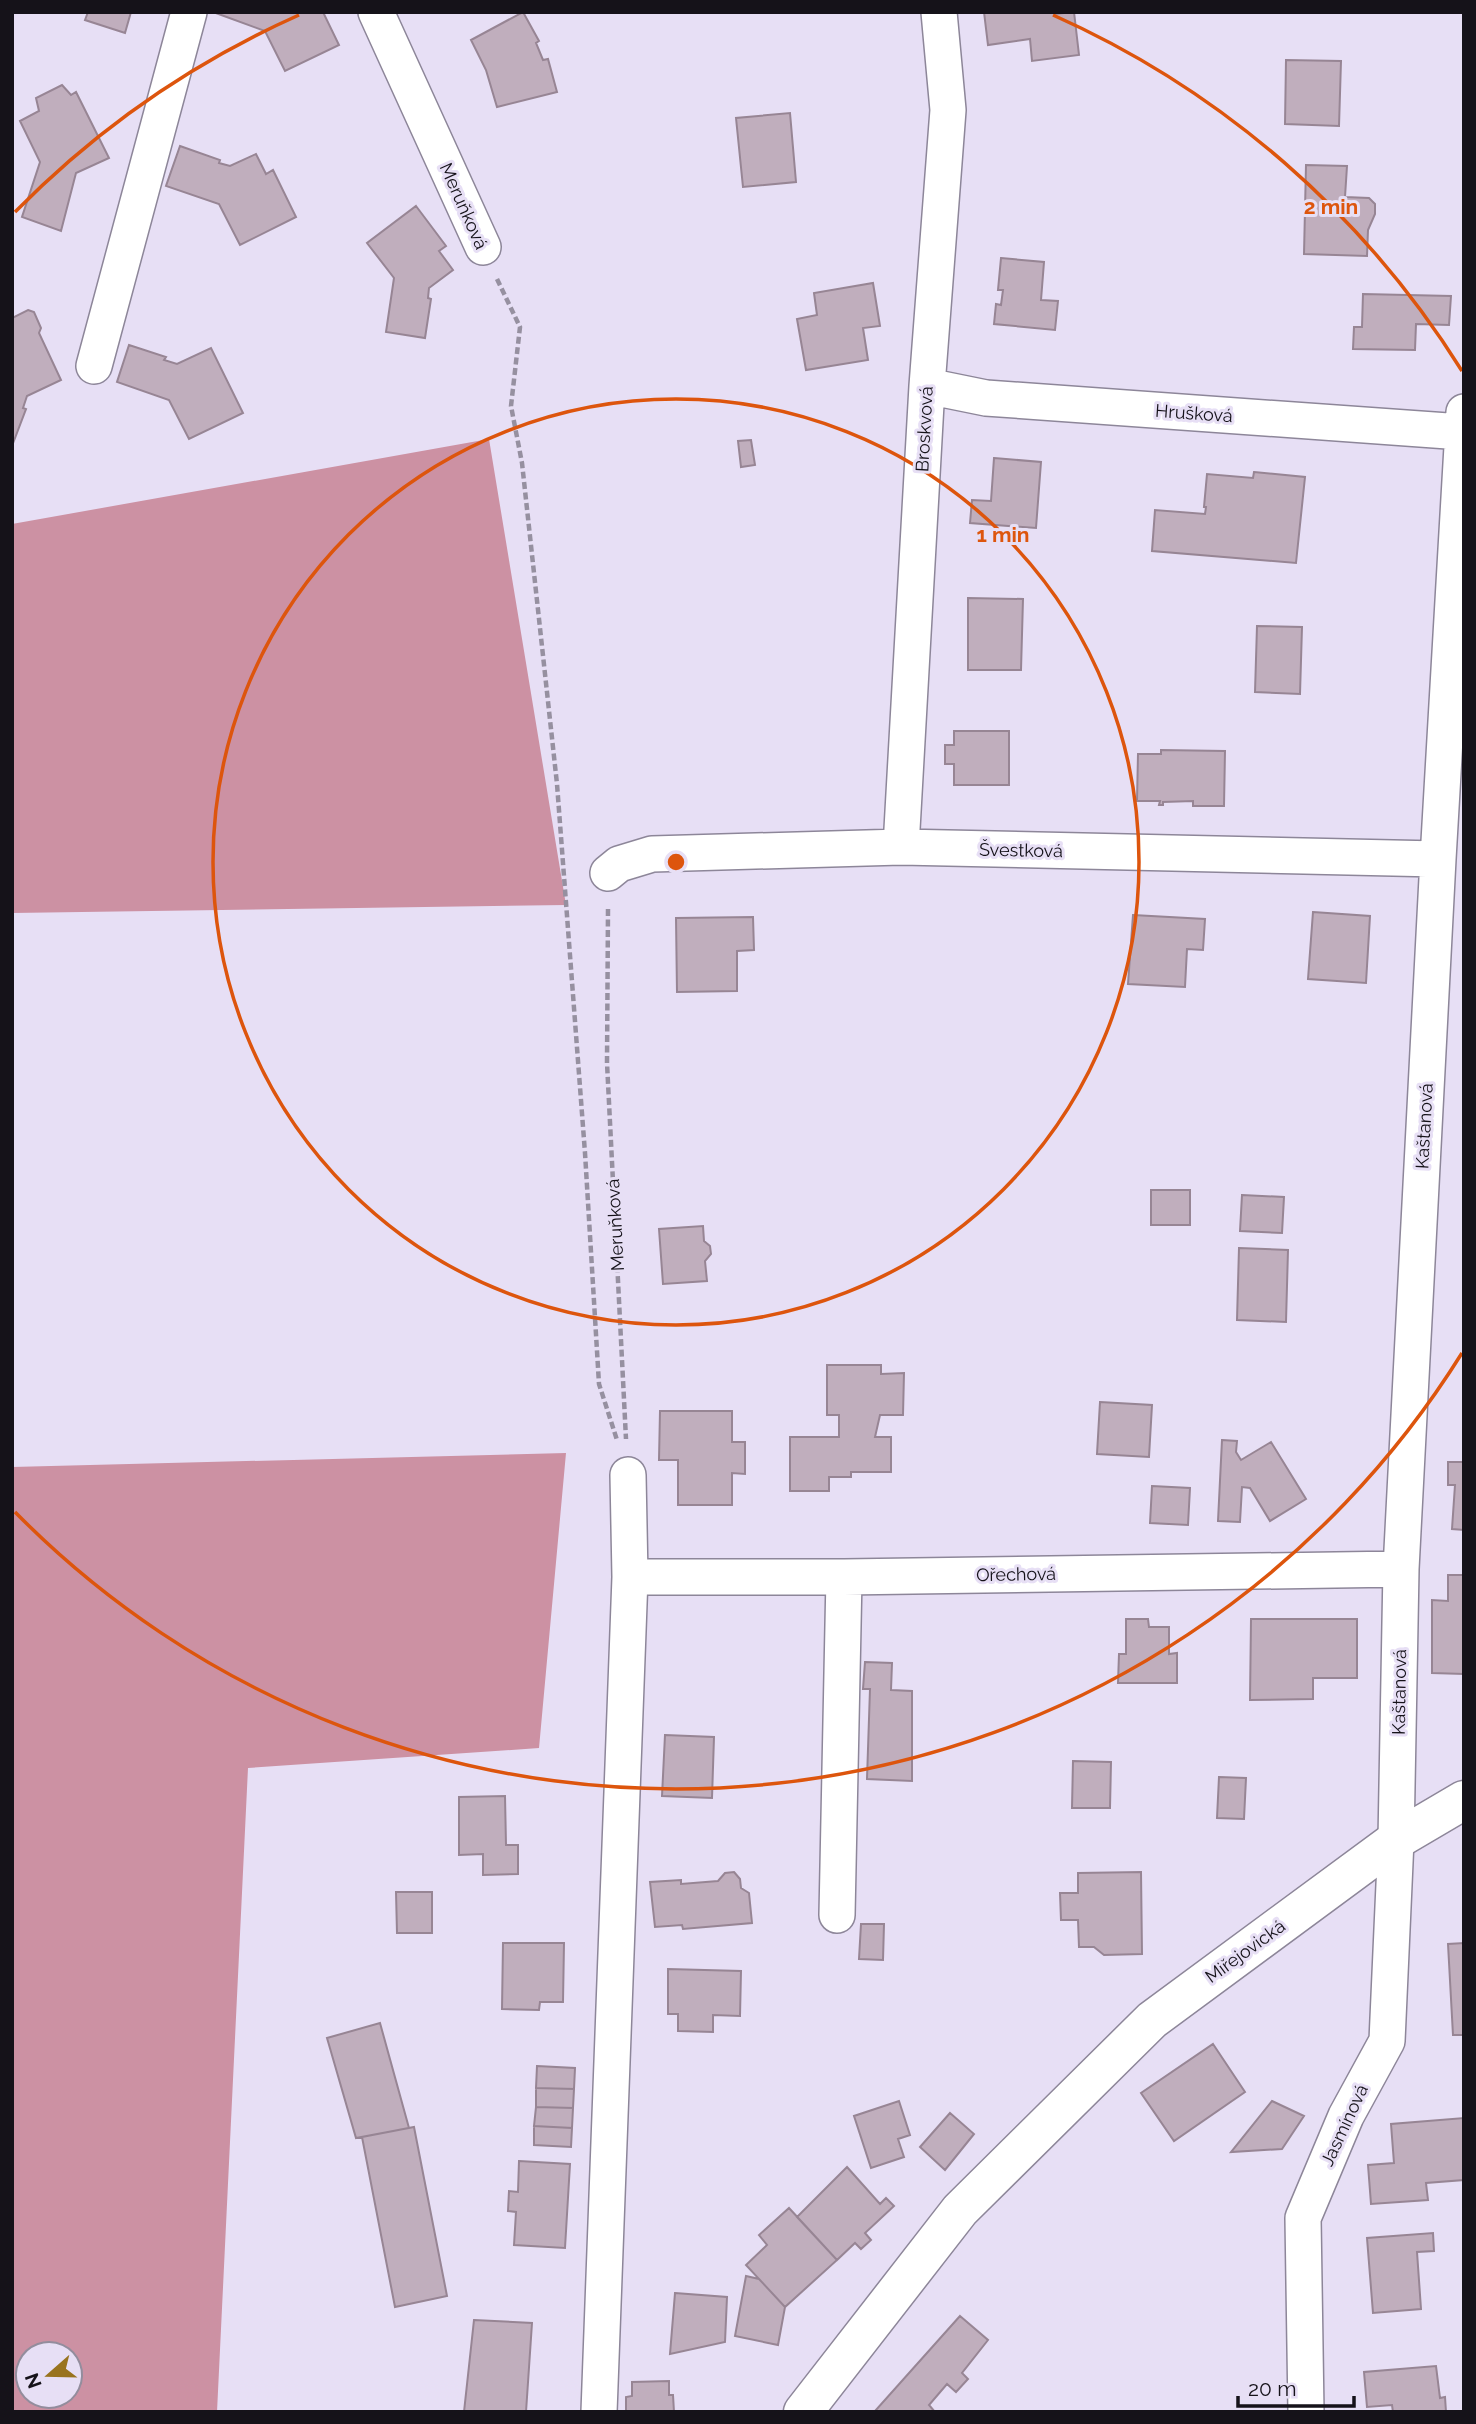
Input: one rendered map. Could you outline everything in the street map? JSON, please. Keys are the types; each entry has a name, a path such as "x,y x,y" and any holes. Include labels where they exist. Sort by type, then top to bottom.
{"street":[{"path":"94,366 189,12"},
{"name":"Meruňková","path":"376,12 482,247"},
{"name":"Broskvová","path":"901,847 927,386 948,110 939,12"},
{"name":"Hrušková","path":"927,386 986,398 1463,422"},
{"name":"Kaštanová","path":"1396,1840 1401,1569 1463,422"},
{"name":"Švestková","path":"608,873 619,864 652,854 901,847 1438,859"},
{"path":"600,2412 631,1577 628,1475"},
{"name":"Ořechová","path":"631,1577 844,1577 1401,1569"},
{"path":"837,1915 844,1577"},
{"name":"Miřejovická","path":"803,2412 960,2210 1152,2020 1396,1840 1464,1800"},
{"name":"Jasmínová","path":"1306,2412 1303,2218 1346,2116 1387,2040 1396,1840"}],"path":[{"name":"Meruňková","path":"482,247 520,327 511,406 522,463 557,784 585,1153 599,1384 628,1475"},
{"name":"Meruňková","path":"608,873 607,1063 628,1475"}],"shaded area":[{"path":"489,439 566,905 12,913 12,524"},
{"path":"566,1453 539,1748 248,1768 217,2412 12,2412 12,1467"}],"building":[{"path":"88,12 131,12 125,33 85,20"},
{"path":"213,12 323,12 339,45 285,71 265,31"},
{"path":"523,12 539,41 536,43 543,60 548,59 557,92 497,107 486,70 471,40"},
{"path":"984,12 1074,12 1079,55 1032,61 1030,39 988,45"},
{"path":"1286,60 1341,61 1339,126 1285,124"},
{"path":"62,85 71,95 76,92 109,158 76,173 61,231 22,217 40,162 20,121 39,111 36,98"},
{"path":"790,113 796,182 743,187 736,118"},
{"path":"180,146 230,166 256,154 266,174 273,170 296,217 240,245 219,204 166,186"},
{"path":"1306,165 1347,166 1345,197 1369,198 1375,204 1375,214 1368,230 1367,256 1304,254"},
{"path":"416,206 446,246 439,251 453,270 429,288 428,298 431,299 425,338 386,332 394,278 367,243"},
{"path":"1001,258 1044,262 1041,300 1058,301 1055,330 994,324 996,304 1001,305 1003,290 998,290"},
{"path":"873,283 880,326 863,328 868,360 806,370 797,319 817,315 814,293"},
{"path":"1363,294 1451,296 1449,325 1416,324 1415,350 1353,349 1354,327 1362,327"},
{"path":"28,310 34,312 41,328 39,333 61,380 27,396 23,408 26,409 12,446 12,318"},
{"path":"129,345 166,357 164,360 177,364 211,348 243,413 189,439 169,400 117,382"},
{"path":"751,440 755,465 741,467 738,441"},
{"path":"994,458 1041,462 1036,528 970,523 972,500 991,501"},
{"path":"1254,472 1305,477 1296,563 1152,551 1155,510 1205,514 1207,474 1253,478"},
{"path":"968,598 1023,599 1021,670 968,670"},
{"path":"1257,626 1302,627 1300,694 1255,692"},
{"path":"954,731 1009,731 1009,785 954,785 954,764 945,764 945,745 954,745"},
{"path":"1161,750 1225,751 1224,806 1193,806 1193,801 1163,802 1163,805 1159,805 1160,801 1137,801 1138,754 1161,754"},
{"path":"1313,912 1370,916 1366,983 1308,979"},
{"path":"1133,915 1205,919 1203,950 1187,949 1185,987 1128,984"},
{"path":"753,917 754,950 737,951 737,991 677,992 676,918"},
{"path":"1151,1190 1190,1190 1190,1225 1151,1225"},
{"path":"1242,1195 1284,1197 1282,1233 1240,1231"},
{"path":"703,1226 704,1241 710,1246 711,1254 705,1261 707,1281 663,1284 659,1229"},
{"path":"1239,1248 1288,1250 1286,1322 1237,1320"},
{"path":"827,1365 881,1365 881,1374 904,1373 903,1415 880,1415 875,1437 891,1437 891,1472 851,1472 851,1477 829,1477 829,1491 790,1491 790,1437 839,1437 839,1415 827,1415"},
{"path":"1100,1402 1152,1405 1149,1457 1097,1454"},
{"path":"660,1411 732,1411 732,1442 745,1442 745,1474 732,1473 732,1505 678,1505 678,1460 659,1460"},
{"path":"1222,1440 1237,1441 1236,1452 1241,1460 1271,1442 1306,1499 1270,1521 1250,1488 1242,1487 1240,1522 1218,1521"},
{"path":"1448,1462 1464,1462 1464,1530 1452,1529 1455,1485 1448,1485"},
{"path":"1152,1486 1190,1488 1188,1525 1150,1523"},
{"path":"1448,1575 1464,1575 1464,1674 1432,1673 1432,1600 1448,1601"},
{"path":"1126,1619 1148,1619 1149,1627 1169,1627 1169,1654 1177,1653 1177,1683 1118,1683 1119,1654 1126,1654"},
{"path":"1251,1619 1357,1619 1357,1678 1313,1678 1313,1699 1250,1700"},
{"path":"865,1662 892,1663 891,1690 912,1691 912,1781 867,1779 870,1689 863,1689"},
{"path":"665,1735 714,1737 712,1798 662,1796"},
{"path":"1073,1761 1111,1762 1110,1808 1072,1808"},
{"path":"1219,1777 1246,1778 1244,1819 1217,1818"},
{"path":"505,1796 506,1845 518,1845 518,1874 483,1875 483,1854 459,1855 459,1797"},
{"path":"734,1872 740,1879 741,1888 749,1893 752,1923 683,1929 682,1925 655,1927 650,1882 681,1880 681,1884 718,1881 725,1873"},
{"path":"1141,1872 1142,1954 1104,1955 1094,1947 1079,1947 1078,1920 1061,1920 1060,1893 1078,1893 1078,1873"},
{"path":"396,1892 432,1892 432,1933 397,1933"},
{"path":"861,1924 884,1924 883,1960 859,1959"},
{"path":"503,1943 564,1943 563,2002 540,2002 539,2010 502,2009"},
{"path":"1464,1943 1464,2035 1453,2035 1448,1944"},
{"path":"668,1969 741,1971 740,2016 713,2015 713,2032 678,2031 678,2014 668,2014"},
{"path":"380,2023 409,2128 356,2138 327,2038"},
{"path":"1213,2044 1245,2092 1174,2141 1141,2093"},
{"path":"537,2066 575,2068 574,2089 536,2088"},
{"path":"536,2088 574,2089 573,2108 536,2107"},
{"path":"899,2101 910,2135 898,2139 904,2157 871,2168 854,2116"},
{"path":"1272,2101 1304,2116 1282,2149 1231,2152"},
{"path":"536,2107 573,2108 572,2128 534,2126"},
{"path":"950,2113 974,2134 945,2170 920,2147"},
{"path":"1464,2118 1464,2180 1426,2183 1428,2200 1371,2204 1368,2165 1394,2163 1391,2124"},
{"path":"534,2126 572,2128 571,2147 534,2145"},
{"path":"414,2127 447,2296 395,2307 362,2137"},
{"path":"519,2161 570,2164 565,2248 514,2245 516,2212 508,2211 509,2191 518,2192"},
{"path":"847,2167 880,2204 886,2198 894,2206 865,2233 871,2240 861,2249 855,2243 837,2260 797,2217"},
{"path":"789,2208 837,2260 785,2307 746,2265 767,2245 759,2235"},
{"path":"1433,2233 1434,2251 1417,2252 1421,2309 1373,2313 1367,2238"},
{"path":"746,2276 759,2279 785,2307 778,2345 735,2336"},
{"path":"675,2293 727,2297 725,2342 670,2354"},
{"path":"960,2316 988,2340 962,2373 968,2379 956,2392 947,2384 929,2405 935,2412 875,2411"},
{"path":"474,2320 532,2323 526,2412 464,2412"},
{"path":"1436,2366 1440,2398 1445,2397 1446,2412 1393,2412 1392,2405 1367,2407 1364,2372"},
{"path":"669,2381 669,2395 673,2395 674,2412 626,2412 626,2397 632,2396 632,2382"}]}
